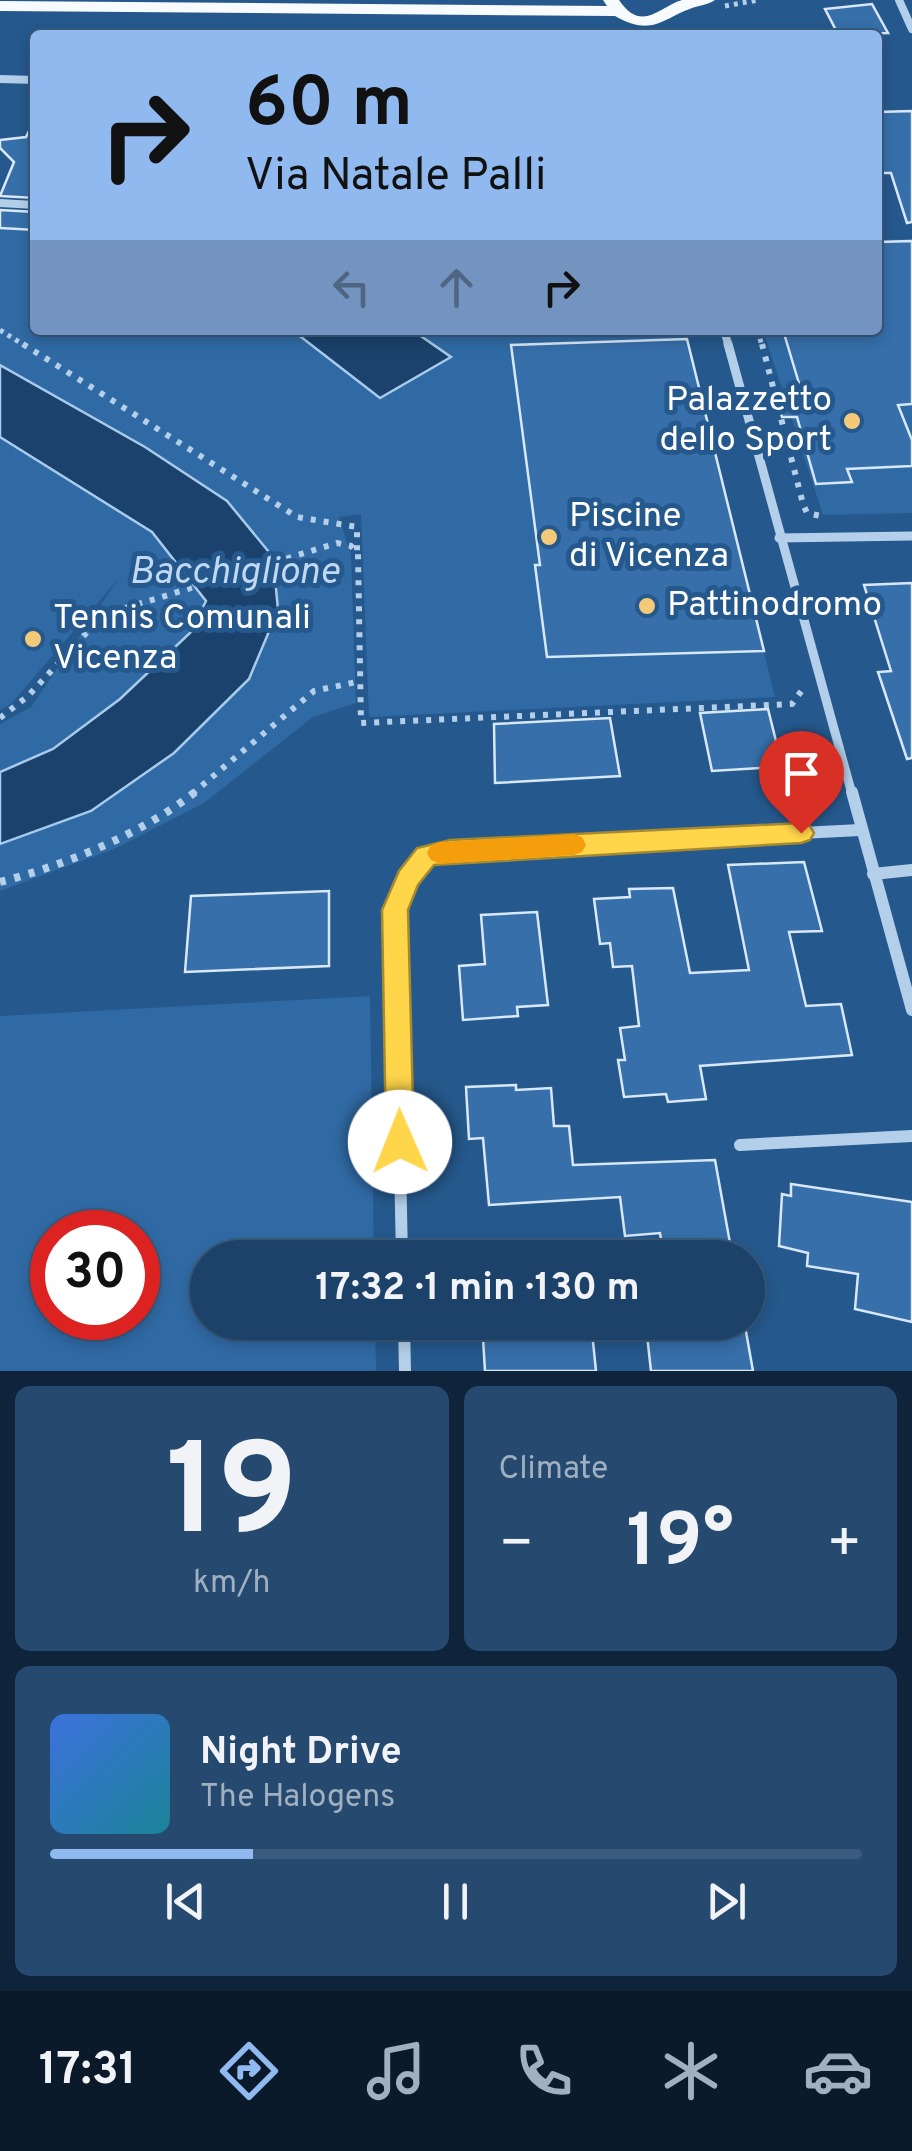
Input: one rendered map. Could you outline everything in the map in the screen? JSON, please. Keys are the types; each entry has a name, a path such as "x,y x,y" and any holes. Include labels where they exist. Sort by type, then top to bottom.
{"main road":[{"path":"0,6 613,5 650,28 669,18 682,3 707,0"}],"street":[{"path":"899,0 912,29"},
{"path":"0,79 30,80"},
{"path":"0,204 30,205"},
{"path":"725,335 912,1010"},
{"path":"779,538 912,536"},
{"path":"402,1240 395,910 408,878 426,856 450,851 860,830"},
{"path":"873,874 912,870"},
{"path":"740,1145 912,1136"},
{"path":"404,1340 405,1371"}],"path":[{"path":"0,330 296,517 357,527 361,724 792,704 801,696 804,684"},
{"path":"759,335 807,512 835,520"},
{"path":"0,718 23,704 75,637 103,615 337,543 352,546 357,553"},
{"path":"0,882 44,872 172,810 292,714 314,691 362,681"}],"shaded area":[{"name":"Piscine di Vicenza","path":"0,209 30,210 30,335 685,335 775,697 369,717 361,514 339,517 351,555 356,703 313,717 204,803 114,849 0,891 0,844 91,811 174,753 227,501 145,447 0,365"},
{"name":"Palazzetto dello Sport","path":"912,239 912,513 823,515 765,335 882,335 882,240"},
{"path":"0,437 152,532 206,601 191,632 120,699 53,749 0,772 0,724 31,707 119,578 12,703 0,710"},
{"path":"370,996 374,1240 190,1240 190,1340 375,1340 376,1371 0,1371 0,1016"}],"water":[{"path":"298,335 419,335 451,357 380,398"},
{"name":"Bacchiglione","path":"0,365 145,447 227,501 273,557 278,610 249,679 174,753 91,811 0,844 0,772 53,749 120,699 191,632 206,601 152,532 0,437"}],"building":[{"path":"872,4 888,33 836,30 825,9"},
{"path":"912,111 912,222 907,223 891,173 882,173 882,112"},
{"path":"30,129 30,198 0,196 14,162 0,148 0,140 26,137"},
{"path":"0,210 30,212 30,230 0,228"},
{"name":"Palazzetto dello Sport","path":"912,241 912,404 898,405 912,440 912,466 847,469 852,482 816,484 797,417 782,417 774,392 801,390 784,335 882,335 882,242"},
{"path":"687,339 764,651 547,657 535,565 540,565 511,345"},
{"path":"912,583 912,758 907,759 878,672 891,671 864,585"},
{"path":"768,709 778,749 772,749 776,767 712,771 700,713"},
{"path":"610,718 620,776 495,783 494,724"},
{"path":"804,862 822,931 789,932 806,1006 841,1004 852,1055 700,1066 706,1099 668,1102 666,1094 624,1097 618,1060 625,1060 620,1028 639,1026 632,966 613,967 610,943 600,944 594,899 630,897 629,889 673,888 690,973 749,970 728,865"},
{"path":"329,891 329,966 185,972 191,896"},
{"path":"537,912 548,1005 517,1007 518,1016 463,1020 459,966 485,964 481,915"},
{"path":"466,1087 551,1088 554,1126 569,1126 573,1165 715,1160 729,1240 661,1240 660,1233 625,1236 620,1197 489,1205 483,1138 469,1139"},
{"path":"791,1184 912,1202 912,1322 855,1309 858,1274 807,1266 808,1253 779,1246 782,1194 791,1196"},
{"path":"483,1340 593,1340 596,1371 485,1371"},
{"path":"648,1340 747,1340 753,1371 651,1371"}],"slow traffic":[{"path":"440,853 574,845"}],"place":[{"name":"Palazzetto dello Sport","path":"852,421"},
{"name":"Piscine di Vicenza","path":"549,537"},
{"name":"Pattinodromo","path":"647,606"},
{"name":"Tennis Comunali Vicenza","path":"33,639"}],"route":[{"path":"400,1142 395,910 408,878 426,856 450,851 801,833"}]}
